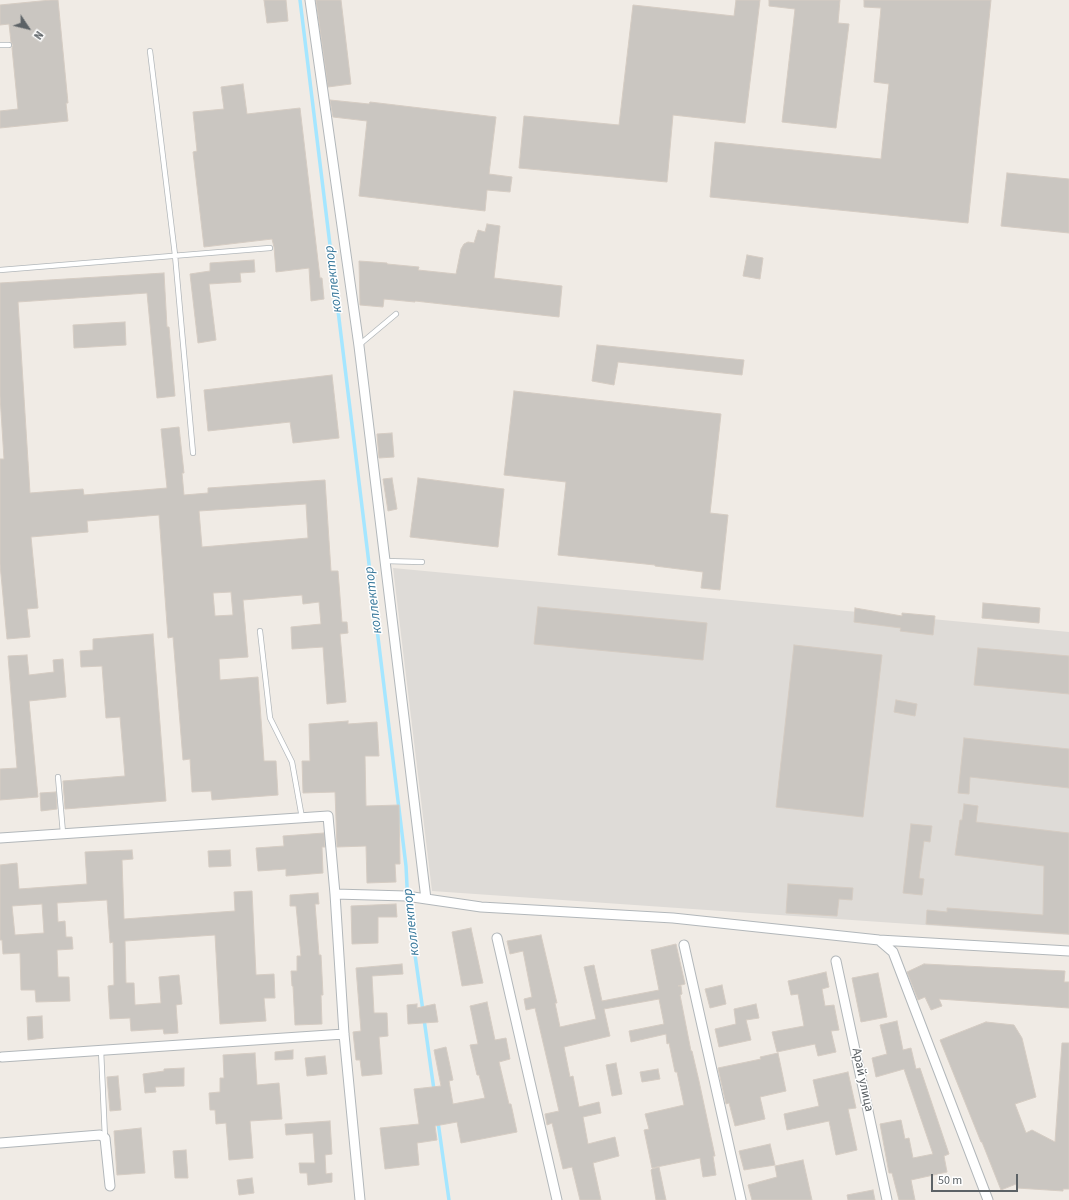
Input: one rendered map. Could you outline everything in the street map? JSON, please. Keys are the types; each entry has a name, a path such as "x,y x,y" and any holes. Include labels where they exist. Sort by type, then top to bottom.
{"street":[{"path":"310,0 359,346 423,899"},
{"path":"0,838 328,816 335,894 344,1034 360,1200"},
{"path":"335,894 406,896 481,907 673,918 879,940 1069,951"},
{"path":"497,938 557,1200"},
{"path":"879,940 893,952 988,1200"},
{"path":"684,945 741,1200"},
{"name":"Арай улица","path":"836,961 888,1200"},
{"path":"2,1057 344,1034"},
{"path":"0,1143 100,1135 105,1138 110,1186"}],"lane":[{"path":"0,46 9,45"},
{"path":"150,52 175,255 193,453"},
{"path":"0,270 270,248"},
{"path":"359,346 396,314"},
{"path":"385,561 422,562"},
{"path":"260,632 270,718 292,762 302,818"},
{"path":"58,777 63,833"},
{"path":"101,1050 105,1138"}],"shaded area":[{"path":"393,568 1069,632 1069,935 432,891"}],"building":[{"path":"58,0 68,103 66,103 68,121 0,128 0,111 18,109 12,48 13,45 11,42 9,24 0,25 0,5"},
{"path":"264,0 286,0 288,21 267,23"},
{"path":"316,0 341,0 351,84 328,87"},
{"path":"736,0 760,0 745,123 673,115 667,182 519,168 524,116 619,125 633,5 734,16"},
{"path":"769,0 840,0 838,23 849,24 836,128 782,122 795,9 769,6"},
{"path":"864,0 991,0 968,223 710,197 715,142 881,159 889,84 874,82 881,8 864,7"},
{"path":"243,84 247,114 300,108 320,278 322,278 324,299 311,301 309,268 276,272 272,239 204,247 193,152 197,151 193,112 224,109 221,87"},
{"path":"330,100 369,104 370,102 496,117 489,174 512,177 510,192 487,190 485,211 359,196 367,121 333,117"},
{"path":"1007,173 1069,179 1069,233 1001,226"},
{"path":"487,224 500,226 494,278 562,286 559,317 384,299 383,307 360,305 359,261 419,267 418,270 456,274 461,249 464,244 468,242 474,243 478,230 485,232"},
{"path":"747,255 763,258 760,279 743,276"},
{"path":"254,260 255,272 240,273 241,282 209,284 216,340 198,343 190,274 210,271 210,263"},
{"path":"164,273 167,327 169,327 175,396 157,398 147,293 18,302 30,493 83,489 84,495 167,488 161,429 179,427 184,473 182,473 184,495 208,493 208,488 325,480 331,571 338,571 342,622 347,622 348,633 340,634 346,702 327,704 323,647 292,649 291,627 321,624 319,602 303,604 302,595 243,600 248,657 219,659 220,680 258,677 264,761 276,761 278,795 212,800 211,791 192,792 190,759 183,760 173,637 168,638 159,515 87,521 88,532 31,537 38,608 27,609 30,637 7,639 0,564 0,459 4,459 0,396 0,283","holes":["306,504 308,538 202,547 199,511","231,592 233,615 215,616 213,593"]},
{"path":"125,322 126,345 74,348 73,325"},
{"path":"597,345 744,360 742,375 618,362 614,385 592,381"},
{"path":"332,375 339,438 293,443 290,422 208,431 204,390"},
{"path":"514,391 721,414 710,513 728,515 720,590 701,588 703,572 655,565 558,555 566,482 504,475"},
{"path":"392,433 394,457 379,458 377,434"},
{"path":"392,478 397,509 388,511 383,479"},
{"path":"418,478 504,489 498,547 410,537"},
{"path":"983,603 1040,608 1039,623 982,618"},
{"path":"538,607 707,623 703,660 534,644"},
{"path":"855,608 902,616 902,613 935,616 933,635 900,631 901,628 854,622"},
{"path":"153,634 166,801 65,809 63,781 125,776 120,717 106,718 102,666 81,667 80,651 93,650 93,639"},
{"path":"794,645 882,655 863,817 776,807"},
{"path":"978,648 1069,656 1069,694 974,685"},
{"path":"27,655 29,675 54,672 53,660 63,659 66,697 29,701 38,797 0,800 0,769 17,768 8,656"},
{"path":"896,700 917,704 915,716 894,712"},
{"path":"348,721 348,724 377,722 379,756 365,756 366,806 399,805 400,864 395,864 396,882 367,883 366,846 337,847 335,792 303,793 302,761 310,761 309,724"},
{"path":"964,738 1069,749 1069,788 970,777 969,794 958,793"},
{"path":"56,792 57,809 41,811 40,793"},
{"path":"964,804 978,806 976,822 1069,833 1069,934 926,924 927,910 947,912 947,908 1043,915 1044,866 955,855"},
{"path":"911,824 932,826 930,842 924,841 919,878 924,879 922,895 903,893"},
{"path":"324,833 325,847 322,847 323,873 286,876 286,869 258,871 256,848 284,846 283,836"},
{"path":"132,850 133,859 122,860 124,919 235,911 234,892 252,891 256,975 274,974 275,998 264,998 266,1021 220,1024 215,935 125,941 126,983 134,983 135,1005 161,1003 159,977 179,975 182,1004 176,1005 178,1033 164,1034 163,1029 131,1031 130,1018 110,1019 108,986 114,985 113,942 110,943 107,900 57,903 58,922 65,921 66,937 72,937 73,949 57,950 58,977 69,977 70,1001 36,1002 35,990 21,990 20,953 3,954 2,940 0,940 0,865 17,863 19,889 87,884 85,852","holes":["42,904 44,933 15,935 12,906"]},
{"path":"230,850 231,866 209,867 208,851"},
{"path":"788,884 853,888 852,900 839,899 837,916 786,913"},
{"path":"318,893 319,904 315,904 319,955 321,955 323,995 321,995 322,1024 295,1025 291,971 297,971 297,956 301,956 296,906 290,906 290,895"},
{"path":"396,904 397,917 378,917 378,943 352,944 351,906"},
{"path":"471,928 483,983 462,986 452,932"},
{"path":"541,935 557,1003 555,1003 560,1027 596,1019 584,967 594,965 602,1001 659,990 651,950 676,944 685,984 678,986 681,986 682,994 680,995 715,1156 713,1156 716,1175 703,1177 700,1158 652,1168 644,1130 649,1129 645,1114 684,1105 669,1043 667,1044 666,1034 631,1042 629,1031 664,1024 659,999 604,1009 610,1036 564,1047 570,1077 573,1076 579,1107 599,1102 601,1113 583,1117 588,1144 615,1137 619,1156 593,1163 601,1200 580,1200 572,1167 563,1169 552,1123 547,1125 545,1114 559,1111 535,1008 526,1010 524,999 532,997 523,951 510,954 507,941"},
{"path":"402,964 403,974 372,976 374,1013 387,1013 388,1036 379,1037 382,1074 362,1076 360,1060 356,1060 353,1032 361,1031 356,968"},
{"path":"924,964 1065,971 1064,982 1069,982 1069,1008 939,999 942,1006 931,1010 925,997 918,1000 907,972"},
{"path":"826,972 829,987 822,989 825,1006 834,1005 839,1030 831,1031 836,1052 818,1056 815,1044 777,1052 772,1032 804,1026 798,994 791,995 788,981"},
{"path":"878,973 887,1017 861,1022 852,978"},
{"path":"722,985 726,1004 710,1008 705,989"},
{"path":"487,1002 495,1040 506,1038 510,1059 499,1062 517,1132 461,1143 457,1122 435,1126 437,1140 417,1143 419,1165 385,1169 380,1128 419,1124 414,1089 441,1086 434,1050 446,1047 453,1080 449,1081 453,1104 485,1098 479,1075 477,1075 470,1045 478,1044 470,1006"},
{"path":"417,1004 417,1008 435,1004 438,1022 408,1024 407,1005"},
{"path":"756,1004 759,1018 746,1020 751,1040 719,1047 715,1029 736,1024 734,1009"},
{"path":"42,1016 43,1038 28,1040 27,1017"},
{"path":"897,1021 903,1050 911,1048 916,1069 920,1068 949,1154 944,1156 947,1172 911,1180 915,1200 899,1200 892,1173 889,1173 880,1124 901,1120 905,1139 909,1138 913,1158 933,1154 904,1069 876,1077 872,1058 887,1054 880,1025"},
{"path":"986,1022 1014,1025 1022,1038 1036,1097 1015,1104 1026,1133 1032,1130 1055,1142 1062,1043 1069,1043 1069,1189 1063,1189 1063,1191 1017,1188 1016,1184 1001,1190 940,1040"},
{"path":"293,1050 293,1059 275,1060 275,1052"},
{"path":"255,1053 257,1085 279,1083 282,1119 250,1121 253,1158 229,1160 226,1123 216,1124 215,1110 210,1110 209,1093 220,1092 220,1078 224,1078 223,1055"},
{"path":"778,1053 786,1091 760,1097 765,1119 735,1126 729,1103 726,1104 718,1068 761,1059 760,1057"},
{"path":"325,1056 327,1074 307,1076 305,1058"},
{"path":"616,1063 622,1094 612,1096 606,1065"},
{"path":"184,1068 184,1086 155,1087 156,1092 145,1093 143,1074 164,1071 164,1069"},
{"path":"658,1069 660,1079 642,1082 640,1072"},
{"path":"848,1072 856,1108 848,1109 857,1150 836,1155 829,1121 787,1130 784,1114 819,1106 813,1080"},
{"path":"118,1076 121,1110 110,1111 107,1077"},
{"path":"330,1121 332,1154 325,1155 326,1174 332,1173 332,1182 308,1185 307,1173 300,1173 299,1163 315,1163 313,1133 286,1135 285,1124"},
{"path":"141,1128 145,1173 117,1175 114,1131"},
{"path":"770,1144 775,1165 744,1170 739,1151"},
{"path":"186,1150 188,1178 175,1178 173,1151"},
{"path":"803,1160 812,1200 752,1200 748,1185 777,1177 775,1166"},
{"path":"659,1167 666,1200 656,1200 651,1170"},
{"path":"252,1178 254,1193 239,1195 237,1180"},
{"path":"873,1190 875,1200 848,1200 847,1195"}],"waterway":[{"name":"коллектор","path":"300,0 406,866 408,906 423,1011"},
{"name":"коллектор","path":"424,1019 434,1090"},
{"name":"коллектор","path":"438,1122 449,1200"}]}
